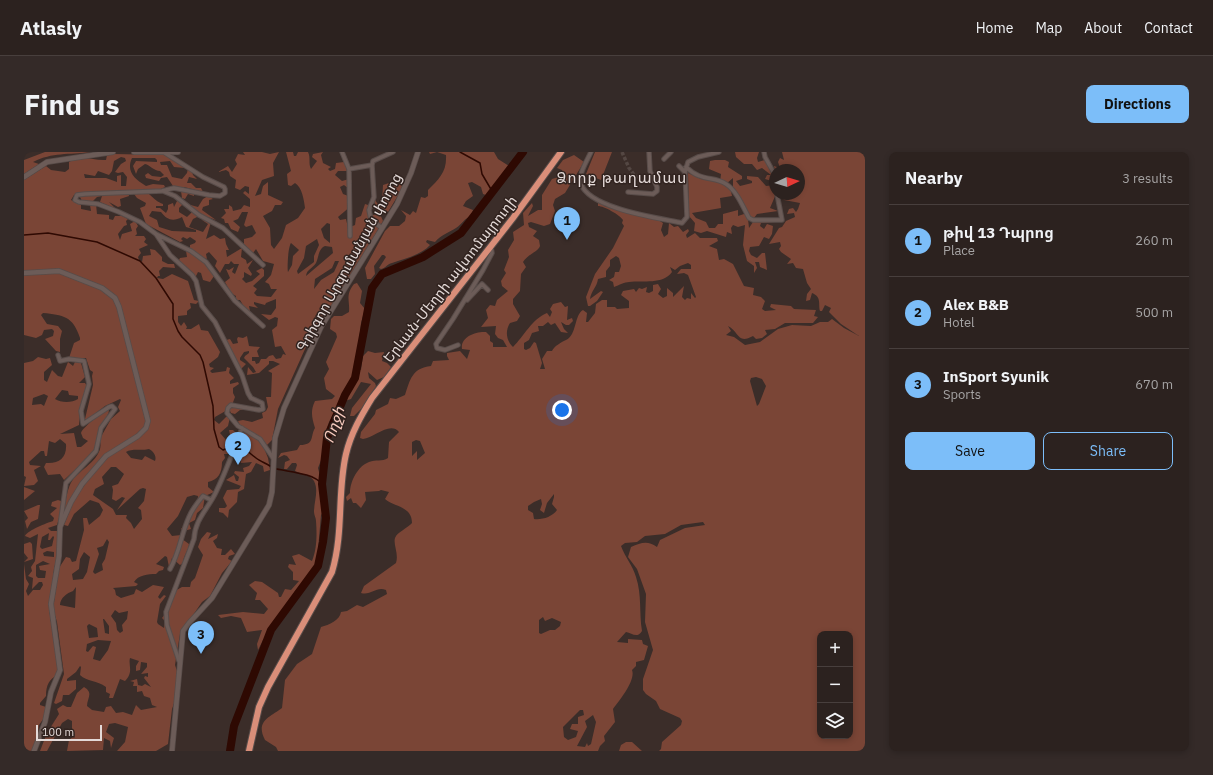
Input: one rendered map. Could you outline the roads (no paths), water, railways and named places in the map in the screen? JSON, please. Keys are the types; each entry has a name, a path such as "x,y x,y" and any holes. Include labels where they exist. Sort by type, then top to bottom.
{"highway":[{"name":"Երևան-Մեղրի ավտոմայրուղի","path":"249,751 259,707 265,694 332,572 337,555 340,531 343,468 350,438 359,420 372,398 491,247 561,152"}],"street":[{"path":"24,177 47,162 113,152"},
{"path":"134,152 178,152"},
{"path":"342,152 349,169 350,236"},
{"path":"382,228 371,220 369,210 374,197 372,165 373,161 393,152"},
{"name":"Գրիգոր Արզումանյան փողոց","path":"172,751 183,631 212,598 268,505 272,492 273,458 278,424 322,328 405,188 418,152"},
{"path":"590,152 580,178 584,190 593,198 623,210 682,223 687,216 685,170 688,162 698,157 719,152"},
{"path":"628,192 652,194 657,191 657,187 648,166 649,152"},
{"path":"664,159 671,152"},
{"path":"764,152 769,164"},
{"path":"165,153 203,177 224,187 226,192 220,196 200,194 174,188 162,191 77,195 75,198 76,202 98,204 119,212 140,222 156,234 181,244 206,262 236,301 263,326"},
{"path":"349,169 372,165"},
{"path":"679,166 698,176 728,185 749,218 782,220 778,200"},
{"path":"162,191 175,196 199,214 223,228 263,265"},
{"path":"156,234 170,255 192,275 196,281 202,306 215,322 242,375 248,393 251,398 262,403 264,406 263,410 235,405 229,406 227,410 229,415 242,428 260,439 273,458"},
{"path":"458,345 445,350 437,348 436,344 492,253 491,247"},
{"path":"24,273 59,271 102,288 115,298 119,307 148,416 146,428 138,436 106,456 82,484 71,502 60,527"},
{"path":"465,299 467,300 470,298 482,284 488,290"},
{"path":"34,751 45,722 51,692 60,670 51,604 59,556 60,527 66,483 96,452 101,428 115,409 112,406 109,407 83,424 82,411 89,384 84,361 69,359 60,361 58,355"},
{"path":"180,662 167,625 166,612 194,539 194,529 211,500 242,428"},
{"path":"170,570 181,546 185,528 193,508 203,496 211,500"}],"waterway":[{"path":"460,152 480,163 482,174 492,191"},
{"name":"Ողջի","path":"230,751 234,726 271,630 318,566 326,518 322,484 327,438 345,395 355,378 372,288 382,274 423,257 461,233 523,152"},
{"path":"24,235 48,233 97,242 140,261 156,278 173,304 173,319 178,331 200,355 203,362 213,406 214,429 219,447 223,450 229,447 241,446 270,466"},
{"path":"277,469 307,475 313,477 322,484"}],"tunnel":[{"path":"622,152 629,168 638,180"}],"place":[{"name":"թիվ 13 Դպրոց","path":"567,240"},
{"name":"Alex B&B","path":"238,465"},
{"name":"InSport Syunik","path":"201,654"}],"district":[{"name":"Ձորք թաղամաս","path":"622,178"}]}
